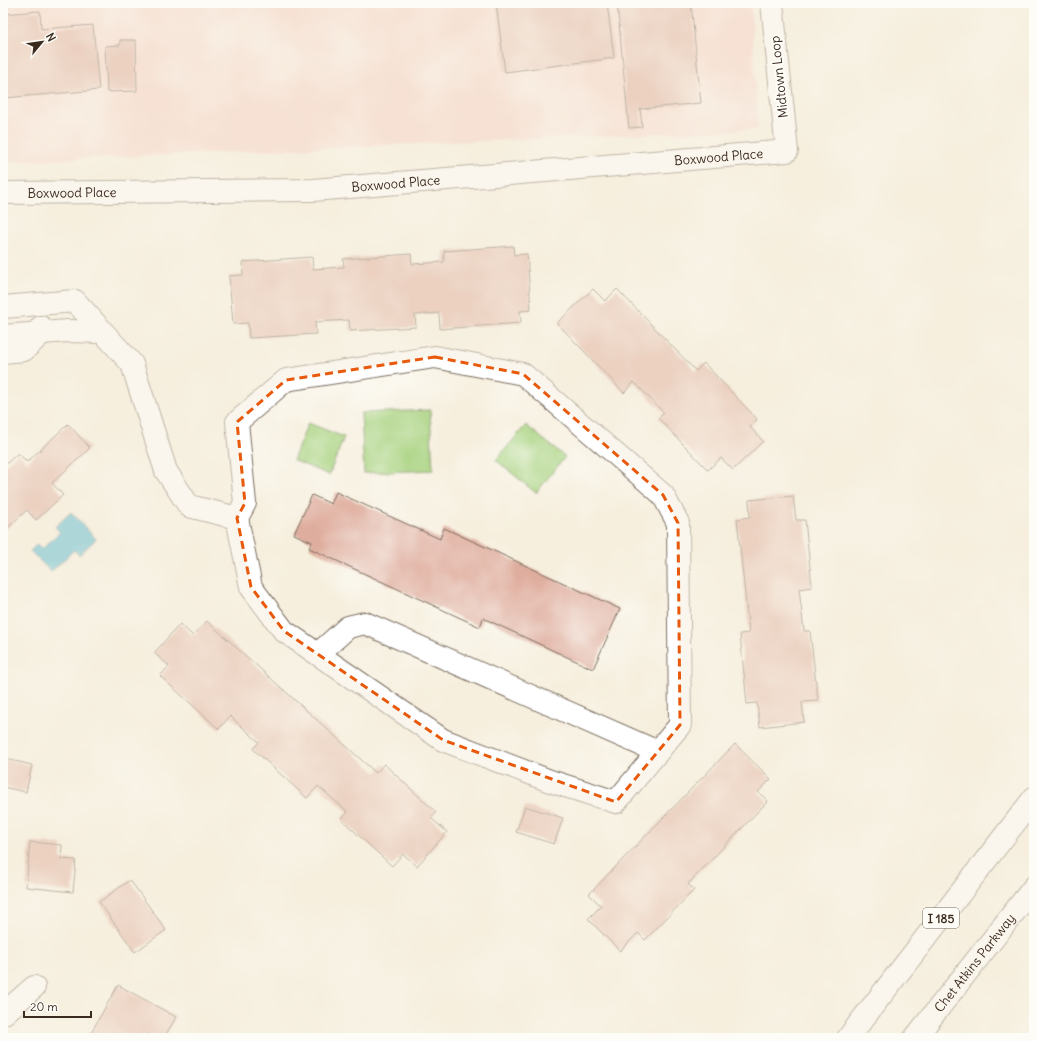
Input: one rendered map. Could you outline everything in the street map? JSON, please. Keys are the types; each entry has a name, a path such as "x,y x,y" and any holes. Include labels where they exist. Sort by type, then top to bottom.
{"main road":[{"name":"Midtown Loop","path":"772,3 787,151"},
{"name":"Boxwood Place","path":"3,193 313,190 787,151"},
{"path":"3,306 75,302 132,364 166,471 189,506 237,518"},
{"path":"39,304 42,333"},
{"path":"3,336 42,333 102,332"},
{"path":"3,352 24,350 42,333"},
{"path":"435,357 522,374 663,495 678,523 680,725 616,802 550,781 443,740 284,631 251,587 237,518 245,504 237,422 286,380 435,357"},
{"path":"318,654 348,627 365,623 658,752"},
{"name":"I 185","path":"848,1038 1034,798"},
{"name":"Chet Atkins Parkway","path":"915,1038 1034,887"},
{"path":"3,1014 34,987"}],"highlighted area":[{"path":"435,357 523,374 663,495 678,523 680,725 616,802 443,740 284,631 251,587 237,518 245,503 237,422 286,380"}],"shaded area":[{"path":"3,3 751,3 758,129 3,162"}],"green space":[{"path":"430,410 433,470 364,473 361,413"},
{"path":"308,423 344,437 329,475 293,460"},
{"path":"526,425 565,457 536,493 496,460"}],"water":[{"path":"71,512 96,539 79,555 74,550 51,572 30,551 37,544 42,549 60,532 55,527"}],"building":[{"path":"496,3 607,3 614,58 505,72"},
{"path":"617,3 691,3 701,103 640,109 642,127 629,128"},
{"path":"40,11 41,29 93,25 99,90 3,98 3,14"},
{"path":"120,40 136,40 137,91 107,92 105,46 120,45"},
{"path":"513,246 514,255 527,254 531,310 520,311 521,323 440,329 439,313 415,315 416,327 350,331 349,320 315,322 316,334 249,338 248,323 233,324 229,276 243,275 242,262 312,257 313,269 344,267 343,259 411,254 412,264 444,262 444,251"},
{"path":"593,289 605,301 617,289 696,371 704,363 757,419 750,427 763,441 733,470 721,458 708,470 658,418 664,413 634,382 624,393 557,323"},
{"path":"68,424 90,448 52,483 63,495 36,520 27,510 3,532 3,467 18,453 27,462"},
{"path":"336,492 440,539 444,528 620,609 593,669 483,618 480,627 309,548 312,542 294,534 312,495 331,504"},
{"path":"793,496 796,520 805,520 812,587 799,589 804,631 810,631 818,701 802,702 804,722 760,727 757,703 747,704 740,634 749,633 737,519 750,517 749,500"},
{"path":"207,621 376,773 384,764 436,812 431,818 447,832 417,866 403,854 392,866 341,819 348,812 318,786 307,798 253,749 259,742 230,716 219,729 160,676 169,666 154,653 180,624 193,636"},
{"path":"735,744 771,779 758,792 768,801 688,884 694,890 645,940 638,933 620,951 588,919 601,906 589,894"},
{"path":"6,759 32,765 26,792 3,787 3,773"},
{"path":"525,806 563,818 554,844 516,832"},
{"path":"30,842 62,845 61,859 76,860 73,892 26,887"},
{"path":"130,880 166,930 135,952 99,902"},
{"path":"118,985 176,1017 164,1038 155,1038 148,1034 146,1038 88,1038"}]}
